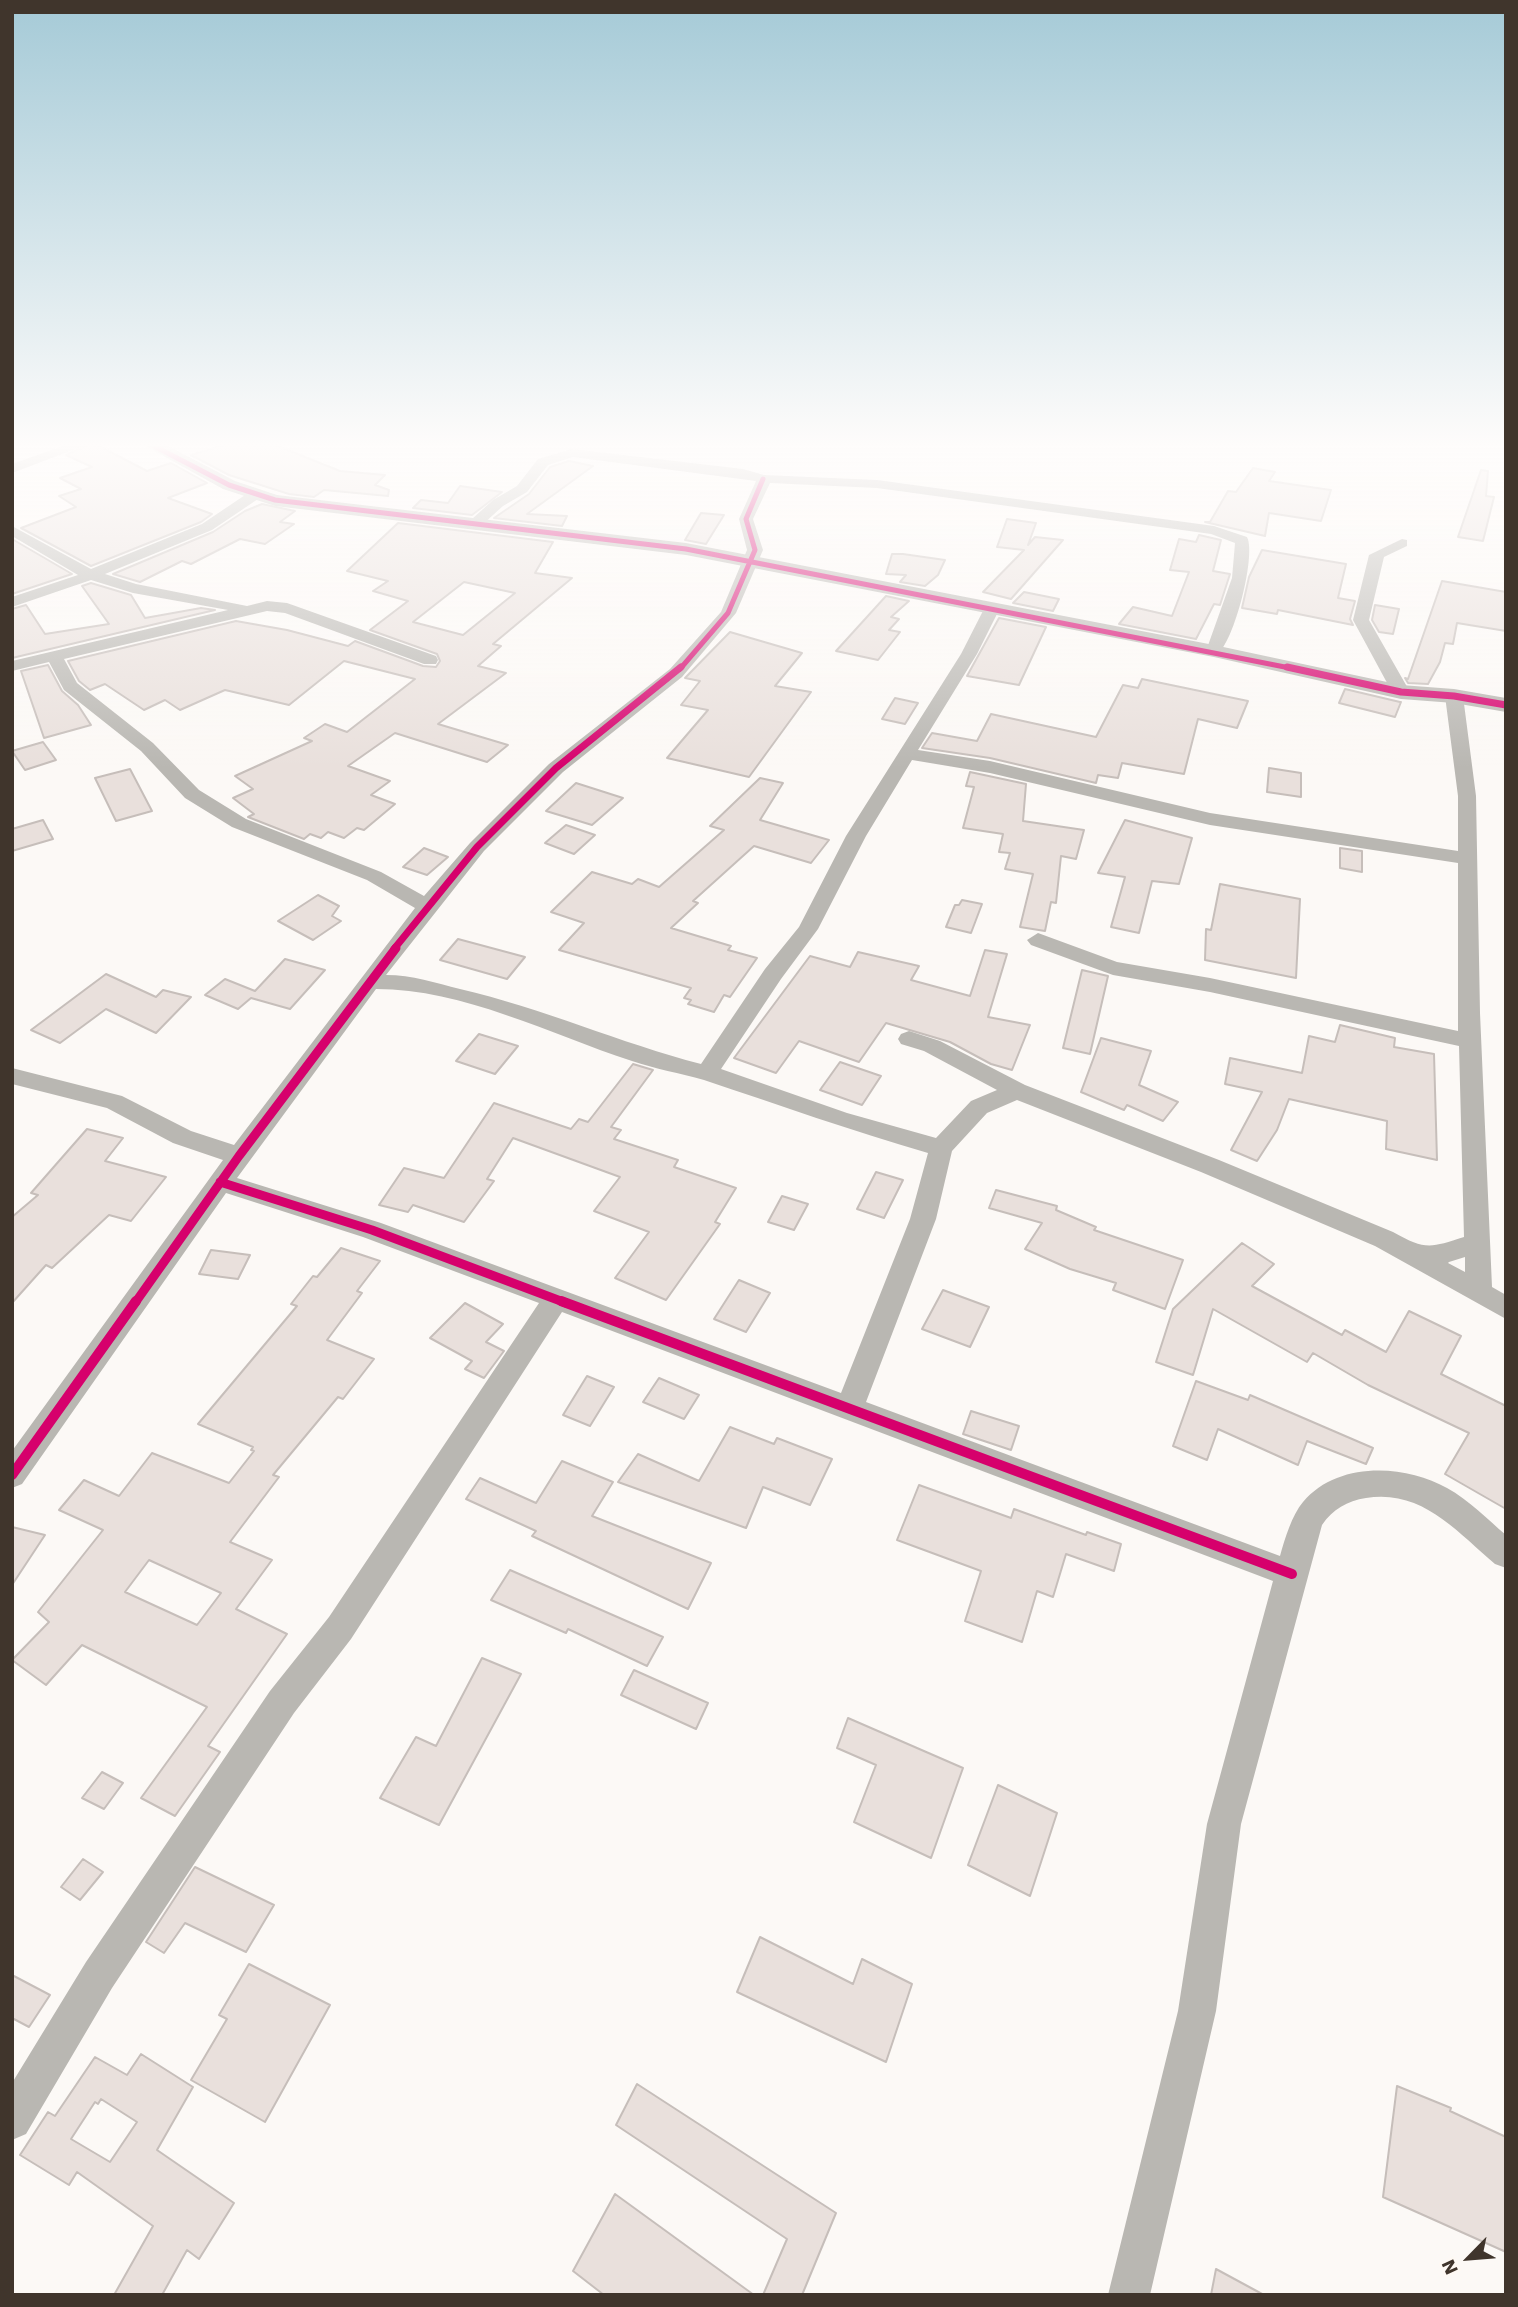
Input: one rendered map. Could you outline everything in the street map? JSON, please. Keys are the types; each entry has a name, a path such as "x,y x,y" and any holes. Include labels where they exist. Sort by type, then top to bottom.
{"street":[{"path":"51,553 88,574 217,611"},
{"path":"12,602 45,593 142,553"},
{"path":"706,553 1214,651 1401,692 1454,696 1506,705"},
{"path":"12,1475 220,1182 427,906 477,847 556,768 676,673 728,613 754,553"},
{"path":"1214,651 1245,553"},
{"path":"1382,553 1377,555 1361,620 1401,692"},
{"path":"12,666 217,611 267,606 287,608 430,660"},
{"path":"707,1073 773,974 808,929 856,836 969,654 992,608"},
{"path":"54,656 70,686 147,747 192,794 239,823 299,849 374,876 427,906"},
{"path":"1454,696 1467,796 1470,1041 1479,1292"},
{"path":"906,754 990,767 1210,819 1468,859"},
{"path":"1038,940 1113,968 1210,985 1470,1041"},
{"path":"369,982 403,982 443,989 641,1056 707,1073 840,1119 942,1148"},
{"path":"909,1039 932,1046 1017,1091 1210,1166 1384,1238 1506,1308"},
{"path":"12,1076 114,1102 182,1137 239,1156"},
{"path":"849,1409 923,1219 942,1148 979,1107 1017,1091"},
{"path":"220,1182 372,1230 555,1301 701,1352 1292,1574"},
{"path":"1418,1256 1440,1255 1476,1243"},
{"path":"12,2120 99,1975 282,1702 347,1617 555,1301"},
{"path":"1129,2295 1197,2011 1224,1824 1298,1547 1314,1511 1344,1489 1373,1483 1399,1483 1437,1497 1506,1554"}],"building":[{"path":"12,553 35,553 72,574 12,594"},
{"path":"66,553 124,553 91,566"},
{"path":"164,553 213,553 191,564 182,561 140,582 113,574"},
{"path":"366,553 547,553 535,573 572,578 493,644 501,646 478,666 506,673 438,724 508,745 487,762 395,733 348,766 390,781 371,795 395,804 364,830 357,828 344,838 328,832 321,838 310,834 304,839 248,817 254,814 233,798 253,789 235,776 312,741 304,738 325,724 347,732 415,679 344,661 289,705 225,690 180,710 165,700 144,710 105,684 90,690 79,681 68,661 236,621 287,630 348,646 355,641 423,666 436,667 440,661 437,654 370,630 408,601 373,591 388,581 347,571","holes":["464,582 515,593 463,635 413,622"]},
{"path":"1021,553 1052,553 1011,599 983,592"},
{"path":"1175,553 1218,553 1213,571 1230,574 1220,605 1214,604 1196,639 1119,624 1133,607 1172,616 1189,572 1170,570"},
{"path":"1261,553 1278,553 1346,564 1338,598 1355,601 1350,619 1353,625 1278,610 1277,614 1242,608 1249,577"},
{"path":"892,554 945,560 938,575 925,586 900,582 906,575 886,574"},
{"path":"1442,581 1506,592 1506,631 1457,623 1453,644 1445,643 1440,662 1428,684 1408,683 1405,678 1408,679"},
{"path":"91,583 131,595 145,618 201,608 215,610 12,658 12,609 26,605 45,634 109,624 82,586"},
{"path":"1024,592 1059,599 1053,611 1013,603"},
{"path":"886,596 909,601 891,617 899,619 889,630 900,632 878,660 836,651"},
{"path":"1375,605 1399,609 1393,634 1379,632 1372,620"},
{"path":"999,618 1046,627 1019,685 967,676"},
{"path":"730,632 802,653 775,686 811,692 749,777 667,758 708,710 681,705 700,681 685,678"},
{"path":"48,665 62,691 78,705 91,725 44,738 21,671"},
{"path":"1142,679 1248,701 1237,728 1198,719 1184,774 1122,763 1118,778 1098,775 1096,783 990,758 922,748 932,733 977,741 991,714 1096,737 1123,685 1138,688"},
{"path":"1345,689 1401,702 1395,717 1339,703"},
{"path":"895,698 918,703 905,724 882,719"},
{"path":"43,742 56,760 25,770 12,751"},
{"path":"1269,768 1301,773 1301,797 1267,792"},
{"path":"130,769 152,811 116,821 95,778"},
{"path":"970,772 1026,784 1023,821 1084,830 1076,859 1061,856 1056,903 1051,902 1045,931 1020,927 1033,874 1005,869 1010,853 999,852 1003,834 963,828 974,787 966,786"},
{"path":"760,778 783,783 760,820 829,840 811,863 754,846 693,901 698,903 671,928 731,946 728,950 757,958 730,997 724,995 714,1012 688,1004 691,1000 684,998 691,988 559,950 584,923 551,912 592,872 632,884 638,879 659,887 724,830 710,826"},
{"path":"576,783 623,798 592,825 546,811"},
{"path":"43,820 53,839 12,851 12,829"},
{"path":"1125,820 1192,838 1179,884 1152,881 1139,933 1111,927 1125,877 1098,873"},
{"path":"566,825 595,835 574,854 545,843"},
{"path":"424,848 448,857 427,875 403,867"},
{"path":"1340,848 1362,851 1362,872 1340,868"},
{"path":"1220,884 1300,899 1296,978 1205,960 1206,929 1211,930"},
{"path":"318,895 339,906 332,916 341,921 313,940 278,921"},
{"path":"962,900 982,904 971,933 946,927 955,905 959,905"},
{"path":"458,939 525,957 507,979 440,960"},
{"path":"985,950 1007,954 988,1017 1030,1025 1012,1070 991,1064 950,1042 886,1023 859,1062 799,1041 776,1073 734,1058 810,956 850,967 858,952 919,966 911,980 970,996"},
{"path":"285,959 325,970 290,1009 251,998 238,1009 205,995 225,979 255,991"},
{"path":"1082,970 1108,976 1090,1054 1063,1048"},
{"path":"106,974 156,997 163,990 191,997 156,1033 106,1009 60,1043 31,1030"},
{"path":"1340,1025 1395,1038 1394,1047 1434,1054 1437,1160 1386,1149 1387,1121 1289,1099 1277,1130 1257,1161 1231,1150 1262,1092 1225,1084 1230,1058 1302,1073 1309,1036 1335,1042"},
{"path":"479,1034 518,1046 495,1074 456,1061"},
{"path":"1101,1038 1151,1051 1139,1085 1178,1102 1163,1121 1127,1105 1124,1110 1081,1092"},
{"path":"840,1062 881,1076 862,1105 820,1090"},
{"path":"633,1064 653,1070 611,1127 621,1130 614,1139 678,1160 674,1167 736,1188 715,1222 720,1224 666,1300 615,1278 649,1232 594,1211 620,1177 513,1138 487,1179 494,1181 464,1222 413,1205 408,1212 379,1205 404,1168 444,1178 494,1103 571,1129 579,1119 588,1122"},
{"path":"87,1129 123,1138 105,1161 166,1177 131,1221 109,1215 52,1268 46,1265 12,1303 12,1217 38,1195 31,1193"},
{"path":"876,1172 903,1180 884,1218 857,1209"},
{"path":"996,1190 1057,1206 1056,1210 1096,1227 1094,1230 1183,1260 1165,1309 1113,1290 1116,1283 1070,1269 1025,1249 1042,1223 989,1208"},
{"path":"782,1196 808,1204 794,1230 768,1222"},
{"path":"1242,1243 1274,1264 1252,1286 1342,1335 1345,1330 1386,1352 1409,1311 1461,1336 1441,1374 1506,1406 1506,1509 1445,1474 1469,1433 1368,1385 1313,1353 1307,1362 1213,1309 1193,1375 1156,1362 1173,1309"},
{"path":"341,1248 380,1261 357,1291 362,1293 327,1340 374,1359 343,1399 338,1397 273,1475 279,1477 230,1542 272,1560 236,1609 287,1634 208,1746 220,1752 175,1816 141,1798 207,1707 82,1645 46,1685 12,1660 49,1622 38,1612 103,1530 59,1510 84,1480 119,1496 152,1453 229,1483 254,1451 251,1450 253,1447 198,1424 297,1306 291,1304 313,1276 317,1277","holes":["149,1560 221,1593 197,1625 125,1592"]},
{"path":"211,1250 250,1255 238,1279 199,1274"},
{"path":"739,1280 770,1293 746,1332 714,1319"},
{"path":"943,1290 989,1307 970,1347 922,1329"},
{"path":"465,1303 503,1324 486,1342 504,1351 484,1378 465,1369 472,1361 430,1338"},
{"path":"587,1376 614,1387 590,1426 563,1415"},
{"path":"659,1378 699,1395 684,1419 643,1402"},
{"path":"1196,1381 1248,1400 1250,1395 1373,1448 1366,1464 1307,1441 1298,1465 1218,1429 1207,1460 1173,1446"},
{"path":"971,1411 1019,1426 1011,1450 963,1434"},
{"path":"730,1427 774,1444 777,1438 832,1459 810,1505 763,1487 746,1528 618,1482 638,1454 699,1481"},
{"path":"562,1461 613,1482 592,1516 711,1563 688,1609 532,1536 536,1531 466,1499 480,1478 536,1503"},
{"path":"919,1485 1011,1518 1014,1509 1086,1535 1087,1532 1121,1544 1114,1571 1066,1554 1053,1597 1037,1591 1022,1642 965,1621 981,1571 897,1540"},
{"path":"12,1527 45,1535 12,1585"},
{"path":"510,1570 663,1637 647,1666 568,1629 566,1633 491,1600"},
{"path":"482,1658 521,1674 439,1825 380,1798 416,1737 436,1746"},
{"path":"634,1670 708,1703 696,1729 621,1695"},
{"path":"848,1718 963,1768 931,1858 854,1822 876,1765 837,1748"},
{"path":"102,1772 123,1783 104,1809 82,1798"},
{"path":"998,1785 1057,1813 1030,1896 968,1865"},
{"path":"83,1859 103,1872 80,1900 61,1887"},
{"path":"195,1867 274,1905 246,1952 185,1923 164,1953 146,1942"},
{"path":"760,1937 853,1984 862,1959 912,1984 886,2062 737,1992"},
{"path":"249,1964 330,2005 265,2122 191,2080 227,2019 219,2015"},
{"path":"12,1975 50,1995 29,2027 12,2018"},
{"path":"141,2054 193,2087 157,2150 234,2203 199,2259 187,2250 162,2295 114,2295 153,2226 77,2172 69,2185 20,2155 48,2112 55,2116 95,2057 127,2075","holes":["101,2099 137,2122 110,2162 71,2139 95,2102 98,2104"]},
{"path":"637,2084 836,2213 802,2295 763,2295 787,2239 616,2125"},
{"path":"1397,2086 1451,2108 1450,2111 1506,2137 1506,2252 1383,2197"},
{"path":"615,2194 754,2295 604,2295 573,2271"},
{"path":"1216,2269 1264,2295 1211,2295"}],"cycle path":[{"path":"705,553 1214,651 1401,692 1454,696 1506,705"},
{"path":"12,1475 239,1156 427,906 477,847 556,768 676,673 728,613 754,553"},
{"path":"220,1182 372,1230 1292,1574"}]}
